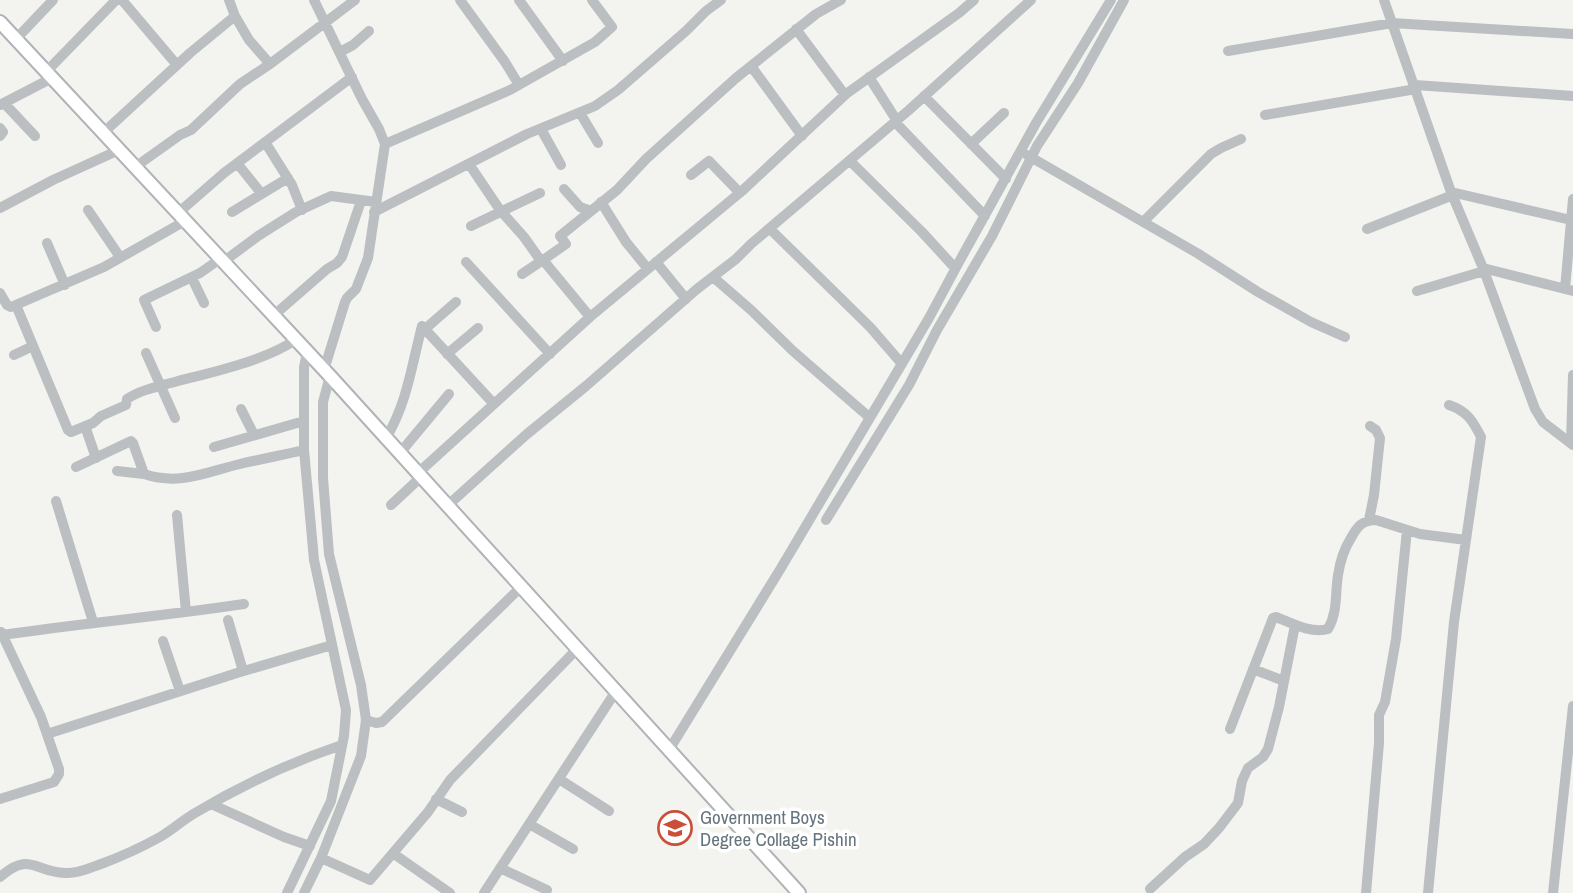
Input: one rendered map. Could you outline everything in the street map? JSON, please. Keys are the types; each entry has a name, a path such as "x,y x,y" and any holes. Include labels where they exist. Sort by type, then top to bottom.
{"main road":[{"path":"0,22 327,373 799,893"}],"street":[{"path":"16,39 53,0"},
{"path":"35,136 1,104 49,75 116,0"},
{"path":"122,0 177,65"},
{"path":"229,0 249,40 270,64"},
{"path":"304,893 321,858 361,756 366,720 361,685 329,554 323,478 323,401 327,373 345,302 356,289 366,264 370,203 384,144 379,128 314,0"},
{"path":"135,167 191,130 240,84 355,0"},
{"path":"460,0 519,85"},
{"path":"519,0 563,61"},
{"path":"384,144 519,85 595,42 612,27 592,0"},
{"path":"156,327 144,300 192,278 302,210 331,196 370,203 468,164 595,106 614,93 721,0"},
{"path":"522,274 566,244 560,236 591,212 751,66 816,13 841,0"},
{"path":"391,505 494,404 590,317 740,192 845,95 974,0"},
{"path":"447,506 527,434 896,122 1031,0"},
{"path":"669,750 781,568 929,318 1021,152 1111,0"},
{"path":"826,520 909,385 1041,140 1078,83 1124,0"},
{"path":"1384,0 1452,194 1535,409 1543,422 1572,444"},
{"path":"103,133 235,16"},
{"path":"1228,51 1392,23 1573,34"},
{"path":"796,29 845,95"},
{"path":"340,52 369,31"},
{"path":"751,66 802,136"},
{"path":"0,293 9,307 104,267 181,217 237,163 352,77"},
{"path":"869,77 896,122 985,216"},
{"path":"1265,115 1416,87 1573,96"},
{"path":"924,96 1006,179"},
{"path":"580,113 598,143"},
{"path":"971,144 1004,113"},
{"path":"0,128 3,132 0,136"},
{"path":"541,129 561,165"},
{"path":"1143,222 1211,154 1241,139"},
{"path":"265,142 288,178 302,210"},
{"path":"0,208 119,150"},
{"path":"1021,152 1301,317 1345,337"},
{"path":"691,175 709,161 740,192"},
{"path":"850,161 956,268"},
{"path":"237,163 261,193"},
{"path":"468,164 500,210 590,317"},
{"path":"232,212 288,178"},
{"path":"564,189 580,207 591,212"},
{"path":"471,226 540,193"},
{"path":"1367,229 1452,194 1572,226"},
{"path":"1418,291 1483,270 1569,290 1573,200"},
{"path":"601,202 626,242 686,299"},
{"path":"273,316 337,263 370,203"},
{"path":"88,210 120,257"},
{"path":"770,229 870,327 901,364"},
{"path":"47,243 65,285"},
{"path":"466,262 550,354"},
{"path":"713,277 869,417"},
{"path":"192,278 204,303"},
{"path":"425,329 456,302"},
{"path":"16,305 71,432 126,405 129,397 219,371 283,348 295,340"},
{"path":"386,438 403,404 422,326 494,404"},
{"path":"447,354 478,328"},
{"path":"14,355 33,346"},
{"path":"146,353 176,418"},
{"path":"287,893 331,801 346,710 314,560 304,450 304,367 307,353"},
{"path":"1572,444 1573,375"},
{"path":"400,453 449,394"},
{"path":"1428,893 1454,622 1482,437 1470,417 1449,405"},
{"path":"241,409 254,435"},
{"path":"214,447 304,421"},
{"path":"85,426 96,458"},
{"path":"1369,520 1380,438 1370,426"},
{"path":"76,467 131,441 144,474"},
{"path":"117,471 189,478 237,464 304,450"},
{"path":"56,500 93,622"},
{"path":"177,515 186,612"},
{"path":"1230,729 1273,618 1320,631 1328,629 1333,618 1345,548 1361,524 1376,520 1439,537 1466,540"},
{"path":"1366,893 1380,715 1385,702 1396,639 1408,530"},
{"path":"366,720 382,722 521,587"},
{"path":"0,799 54,782 59,769 41,718 1,633 132,620 244,604"},
{"path":"228,620 243,671"},
{"path":"1150,889 1185,857 1205,844 1236,808 1248,768 1263,757 1268,749 1295,625"},
{"path":"163,641 180,691"},
{"path":"47,734 332,645"},
{"path":"321,858 370,880 428,812 450,780 577,649"},
{"path":"1253,669 1284,681"},
{"path":"484,893 615,691"},
{"path":"1553,893 1573,706"},
{"path":"0,877 23,863 60,873 78,872 105,863 158,838 193,814 265,775 342,746"},
{"path":"559,779 609,811"},
{"path":"436,799 462,812"},
{"path":"211,804 310,846"},
{"path":"529,824 573,849"},
{"path":"394,853 450,893"},
{"path":"500,868 547,890"}],"place":[{"name":"Government Boys Degree Collage Pishin","path":"675,828"}]}
